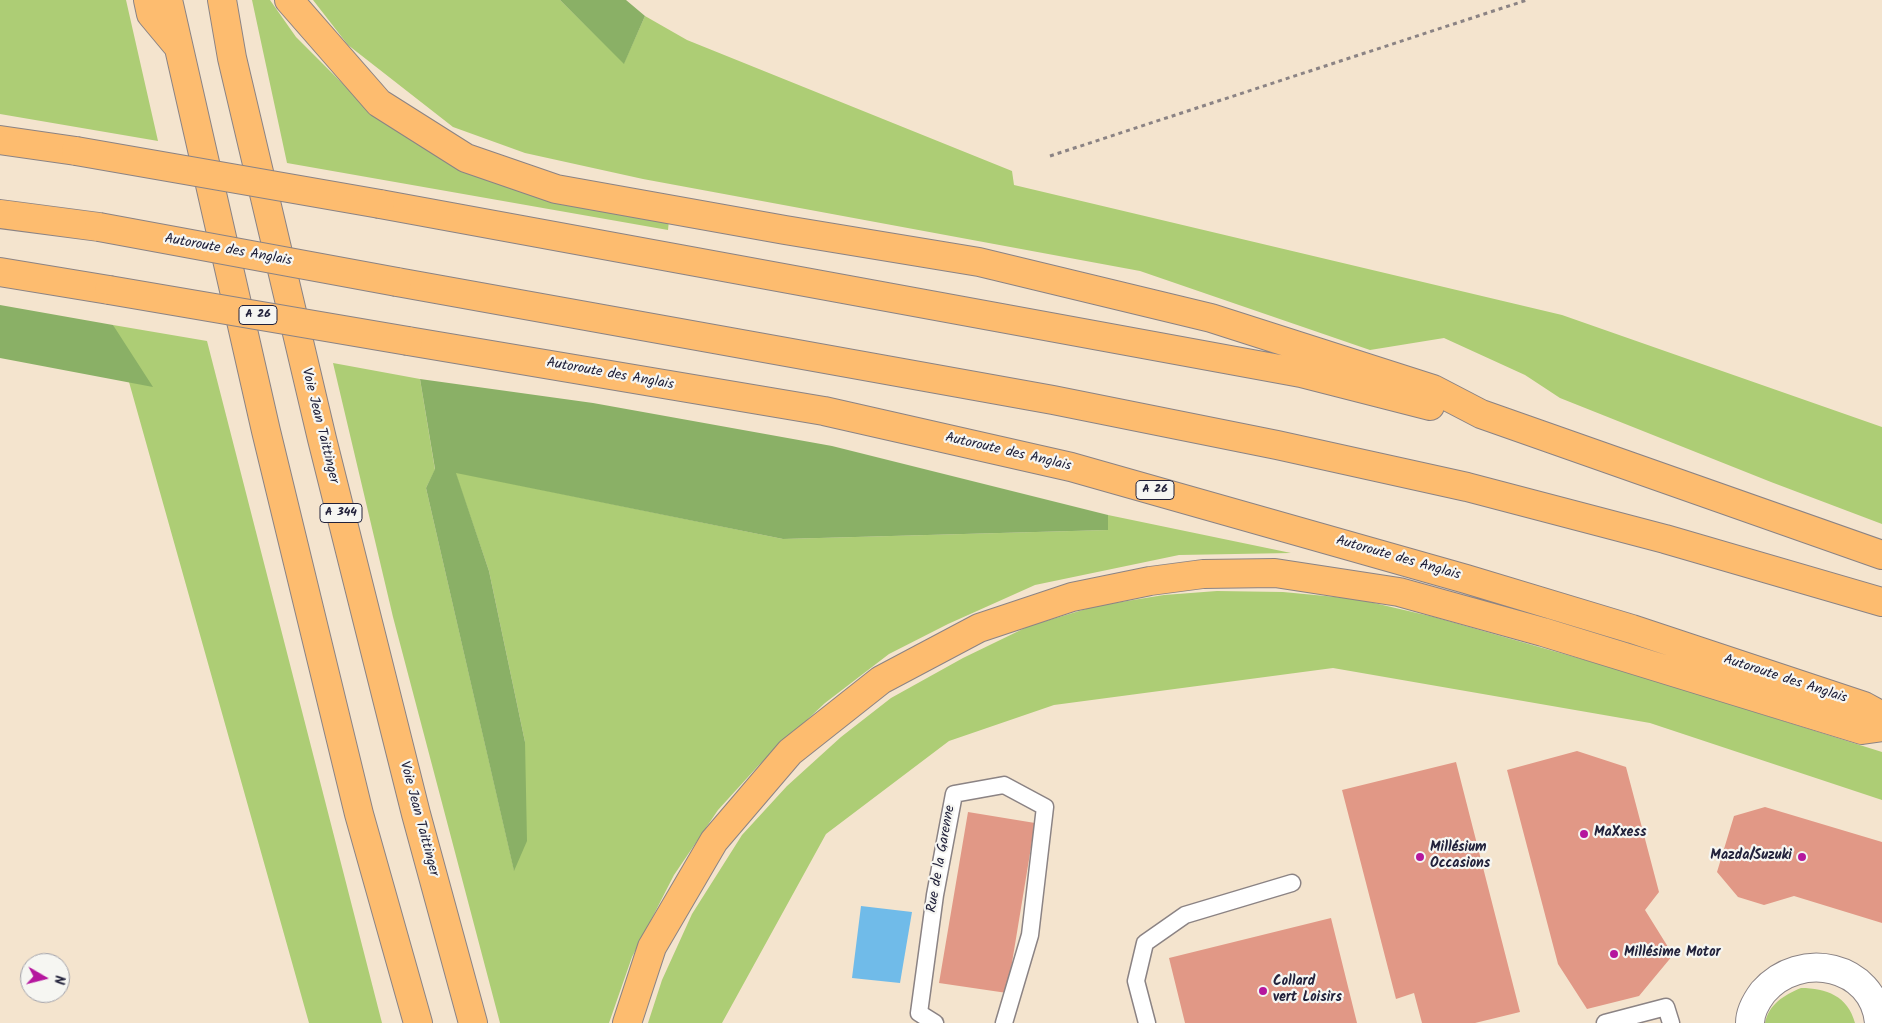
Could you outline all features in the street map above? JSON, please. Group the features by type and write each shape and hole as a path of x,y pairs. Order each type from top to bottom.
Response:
{"highway":[{"path":"148,0 151,14 178,47"},
{"path":"168,0 266,431 359,814 418,1023"},
{"name":"Voie Jean Taittinger","path":"222,0 232,58 322,439 413,805 473,1023"},
{"path":"289,0 379,103 466,158 556,189 980,262 1211,318 1433,389 1481,414 1882,555"},
{"path":"0,140 76,151 380,204 1301,373 1433,406 1481,414"},
{"name":"Autoroute des Anglais","path":"0,214 99,228 1053,400 1277,445 1467,487 1656,536 1882,602"},
{"name":"Autoroute des Anglais","path":"0,272 824,411 1071,467 1466,579 1632,629 1864,706 1882,716"},
{"path":"627,1023 652,948 714,841 790,752 881,680 979,628 1072,597 1203,574 1275,573 1399,592 1543,632 1862,730 1882,727"}],"street":[{"path":"1750,1023 1758,998 1772,982 1792,970 1814,966 1836,969 1876,995 1879,1023"}],"lane":[{"name":"Rue de la Garenne","path":"935,1023 919,1013 935,895 954,794 1004,785 1045,807 1030,935 1004,1023"},
{"path":"1146,1023 1136,981 1146,943 1185,915 1292,883"},
{"path":"1605,1023 1666,1007 1671,1023"}],"path":[{"path":"1050,156 1527,0"}],"green space":[{"path":"0,0 126,0 158,141 0,114"},
{"path":"252,0 270,0 296,37 364,105 669,220 668,230 287,163"},
{"path":"313,0 560,0 624,63 645,16 687,40 1012,171 1014,185 1562,315 1882,427 1882,524 1560,398 1525,375 1444,338 1370,350 1140,271 643,179 525,153 453,127 348,45"},
{"path":"560,0 626,0 645,16 624,64"},
{"path":"0,305 113,325 153,387 0,358"},
{"path":"113,325 207,341 382,1023 309,1023"},
{"path":"333,363 420,379 435,470 426,488 514,870 525,742 489,571 455,472 783,539 1108,530 1108,515 1291,553 1179,555 1035,585 948,624 889,654 825,703 758,766 718,810 674,875 632,957 609,1023 500,1023 393,617"},
{"path":"420,379 593,403 832,446 1108,515 1108,530 783,539 456,473 489,571 525,742 527,841 514,871 426,488 435,469"},
{"path":"1217,591 1283,592 1357,599 1434,617 1634,674 1882,752 1882,800 1650,723 1333,668 1054,705 949,741 826,834 722,1023 648,1023 662,980 692,914 742,835 787,786 841,737 891,698 963,658 1029,626 1096,606 1164,595"},
{"path":"1801,988 1810,988 1835,995 1847,1006 1855,1023 1765,1023 1770,1010 1778,1001"}],"water":[{"path":"861,906 912,912 900,983 852,978"}],"building":[{"name":"MaXxess","path":"1577,751 1626,767 1659,892 1645,910 1673,955 1639,996 1587,1009 1558,964 1507,770"},
{"name":"Millésium Occasions","path":"1456,762 1520,1012 1475,1023 1422,1023 1414,993 1396,999 1342,790"},
{"name":"Mazda/Suzuki","path":"1765,807 1882,842 1882,923 1794,896 1764,905 1738,897 1717,872 1734,816"},
{"path":"968,812 1035,823 1007,993 939,983"},
{"name":"Collard vert Loisirs","path":"1331,918 1357,1023 1185,1023 1169,958"}],"place":[{"name":"MaXxess","path":"1584,834"},
{"name":"Millésium Occasions","path":"1420,857"},
{"name":"Mazda/Suzuki","path":"1802,857"},
{"name":"Millésime Motor","path":"1614,954"},
{"name":"Collard vert Loisirs","path":"1263,991"}]}
